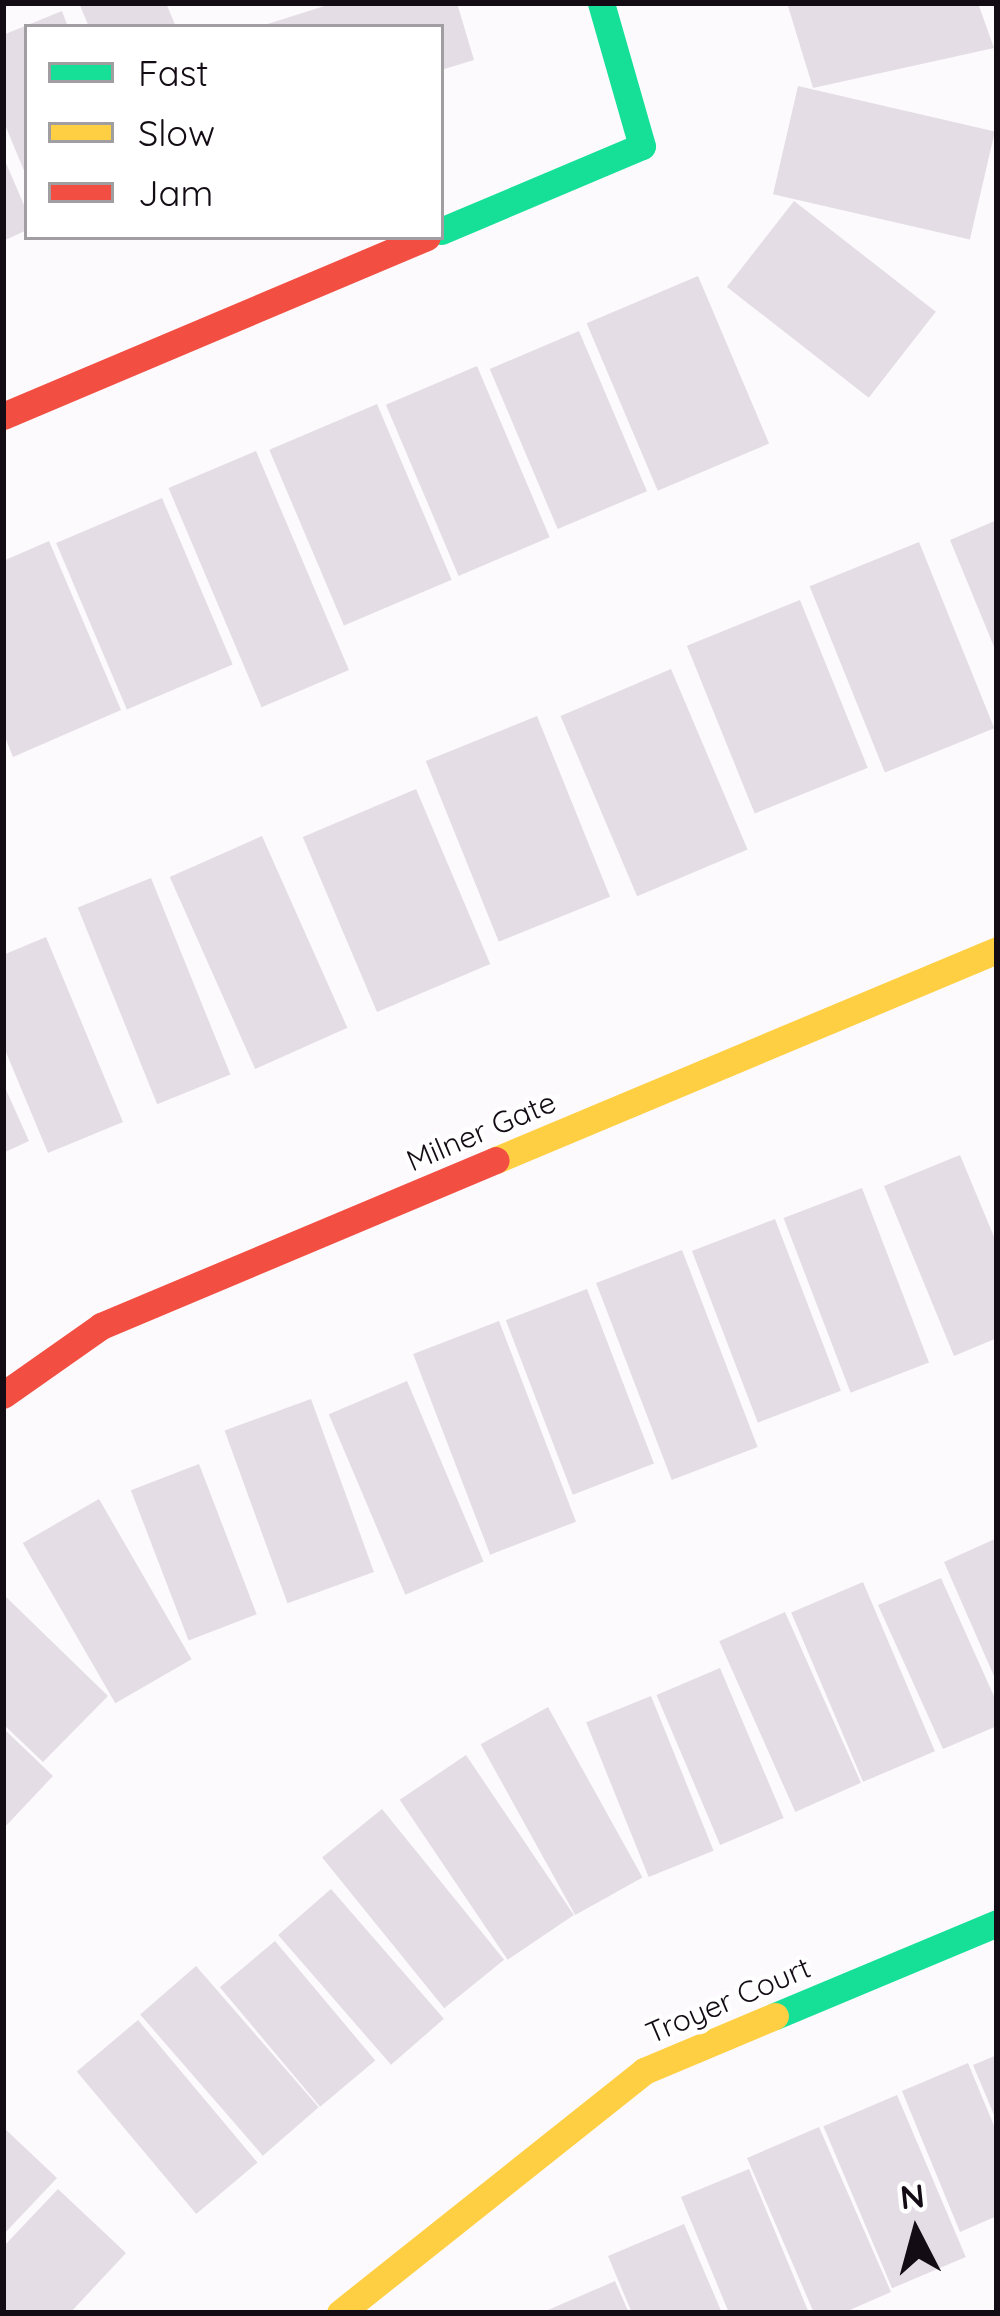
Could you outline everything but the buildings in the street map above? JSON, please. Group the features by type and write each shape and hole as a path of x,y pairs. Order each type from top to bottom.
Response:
{"street":[{"path":"444,230 642,146 601,3"},
{"path":"3,416 420,240"},
{"name":"Milner Gate","path":"3,1395 100,1326 997,950"},
{"name":"Troyer Court","path":"340,2313 644,2071 997,1922"}],"traffic: fast":[{"path":"444,230 642,146 601,3"},
{"path":"775,2016 997,1923"}],"traffic: slow":[{"path":"496,1160 997,950"},
{"path":"340,2313 644,2071 775,2016"}],"traffic: jam":[{"path":"3,416 420,240"},
{"path":"3,1395 101,1326 496,1160"}]}
